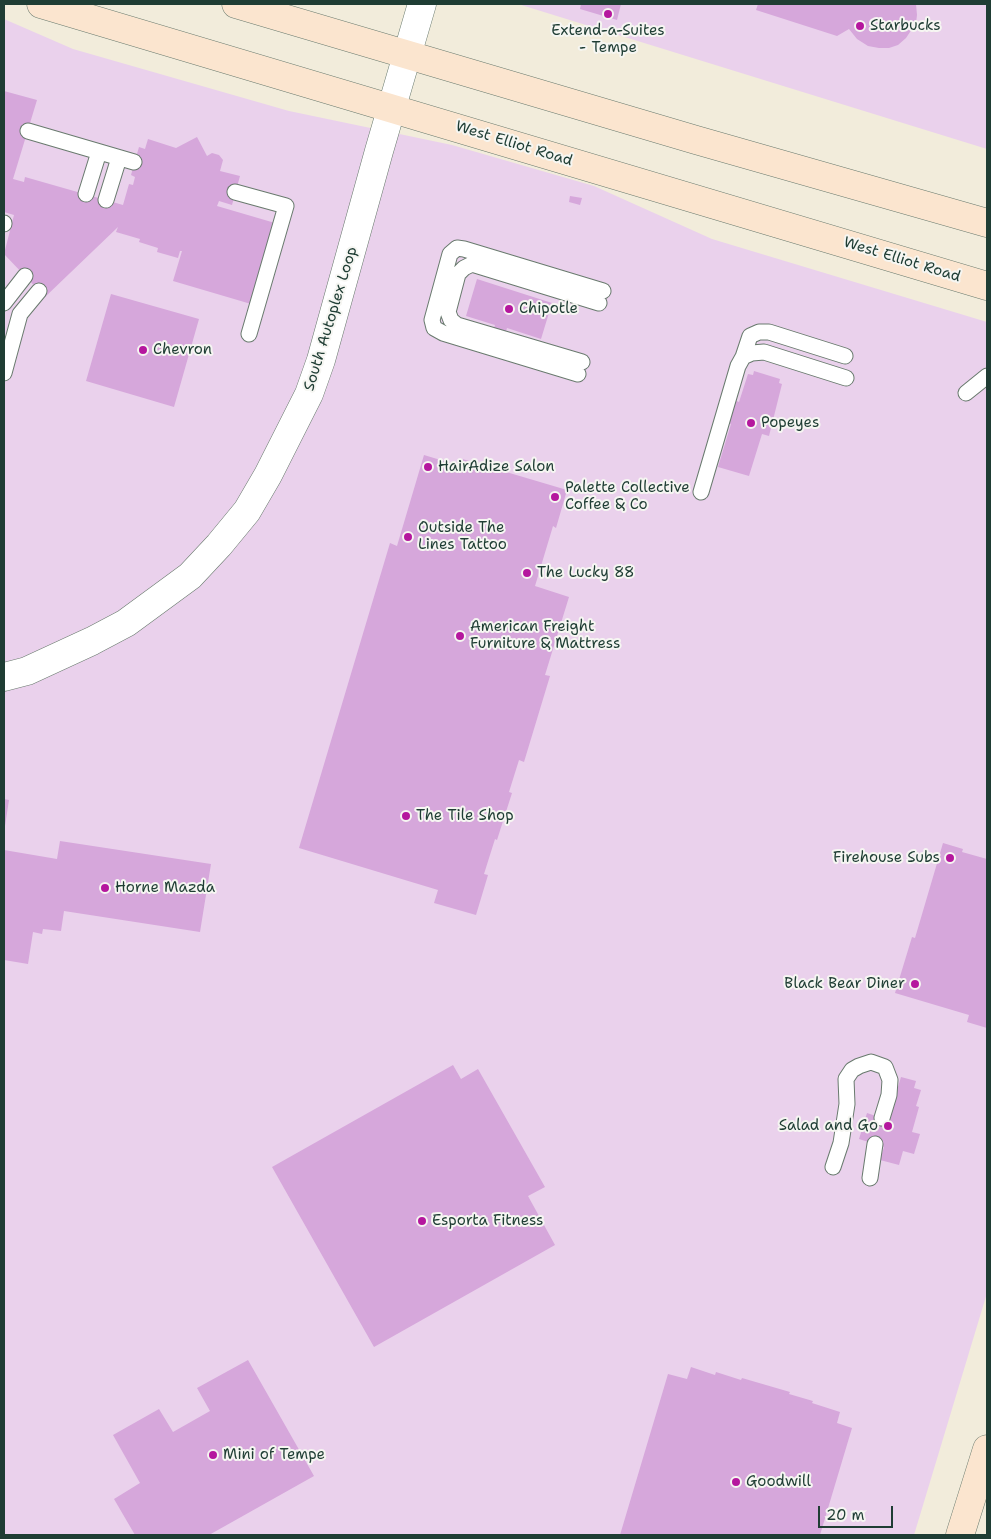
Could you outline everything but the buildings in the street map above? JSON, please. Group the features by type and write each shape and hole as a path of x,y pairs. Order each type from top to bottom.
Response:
{"main road":[{"name":"West Elliot Road","path":"41,4 394,98 987,286"},
{"path":"236,4 407,56 987,223"},
{"path":"960,1535 987,1449"}],"street":[{"name":"South Autoplex Loop","path":"4,677 27,671 92,641 140,614 190,576 247,511 268,475 309,394 321,360 422,4"}],"lane":[{"path":"28,132 134,162"},
{"path":"86,194 99,152"},
{"path":"106,200 119,158"},
{"path":"235,192 286,206 249,334"},
{"path":"456,248 464,249 601,297 472,264 458,274 448,312 451,320 457,325 580,368 443,333 434,328 432,320 450,254 456,248"},
{"path":"4,303 25,276"},
{"path":"4,372 20,314 39,291"},
{"path":"701,492 738,366 750,336 759,332 769,332 845,356"},
{"path":"743,357 752,353 764,352 846,378"},
{"path":"966,393 987,376"},
{"path":"832,1166 841,1143 847,1104 846,1079 852,1070 871,1062 885,1066 890,1080 889,1095 882,1118"},
{"path":"870,1178 875,1144"}],"shaded area":[{"path":"518,4 987,4 987,149"},
{"path":"4,19 73,49 289,111 452,145 594,186 712,239 987,322 987,1293 914,1535 4,1535"}],"place":[{"name":"Extend-a-Suites - Tempe","path":"608,14"},
{"name":"Starbucks","path":"860,26"},
{"name":"Chipotle","path":"509,309"},
{"name":"Chevron","path":"143,350"},
{"name":"Popeyes","path":"751,423"},
{"name":"HairAdize Salon","path":"428,467"},
{"name":"Palette Collective Coffee & Co","path":"555,497"},
{"name":"Outside The Lines Tattoo","path":"408,537"},
{"name":"The Lucky 88","path":"527,573"},
{"name":"American Freight Furniture & Mattress","path":"460,636"},
{"name":"The Tile Shop","path":"406,816"},
{"name":"Firehouse Subs","path":"950,858"},
{"name":"Horne Mazda","path":"105,888"},
{"name":"Black Bear Diner","path":"915,984"},
{"name":"Salad and Go","path":"888,1126"},
{"name":"Esporta Fitness","path":"422,1221"},
{"name":"Mini of Tempe","path":"213,1455"},
{"name":"Goodwill","path":"736,1482"}]}
